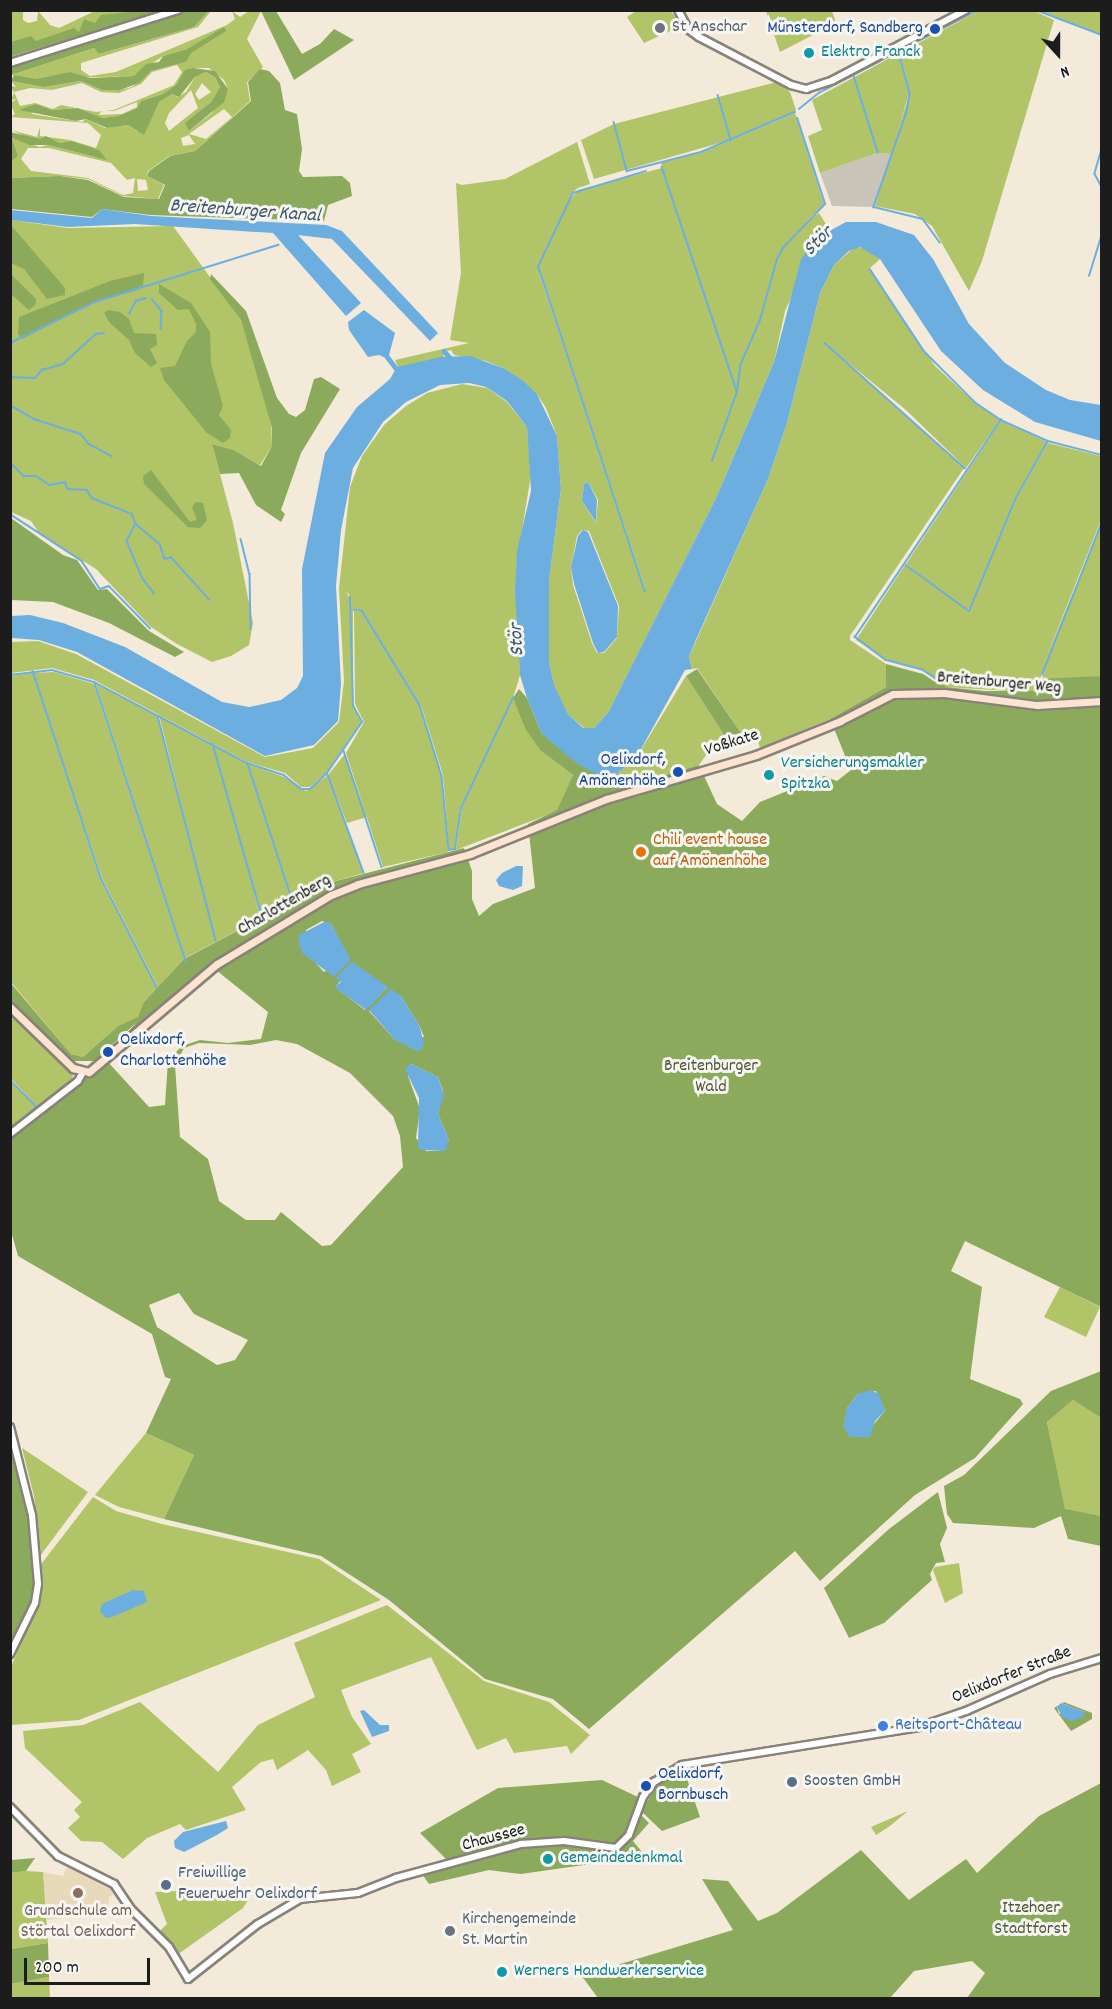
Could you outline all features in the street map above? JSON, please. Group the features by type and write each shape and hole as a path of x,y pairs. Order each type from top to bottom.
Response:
{"main road":[{"name":"Breitenburger Weg","path":"893,694 944,693 1037,705 1101,701"},
{"name":"Voßkate","path":"542,825 616,796 756,755 840,721 893,694"},
{"name":"Charlottenberg","path":"83,1072 99,1066 134,1033 217,964 331,895 480,851 542,825"},
{"path":"10,1007 73,1068 83,1072"}],"street":[{"path":"10,63 178,10"},
{"path":"678,10 688,29 791,85 806,89 823,85 966,10"},
{"path":"10,1134 78,1081 83,1072"},
{"path":"10,1427 32,1515 38,1584 32,1610 10,1654"},
{"name":"Oelixdorfer Straße","path":"899,1732 966,1711 1034,1680 1101,1658"},
{"name":"Chaussee","path":"10,1807 58,1856 114,1884 130,1908 169,1947 186,1979 266,1918 304,1898 358,1893 396,1878 520,1844 564,1841 619,1847 635,1822 643,1797 658,1777 692,1762 899,1732"}],"shaded area":[{"path":"877,153 892,154 873,207 832,206 820,173"},
{"name":"Grundschule am Störtal Oelixdorf","path":"68,1866 82,1869 81,1874 111,1890 113,1895 109,1897 108,1912 47,1920 43,1872 63,1876"}],"green space":[{"path":"980,10 1034,11 1054,20 982,261 969,291 932,226 915,214 875,206 910,92 900,53"},
{"path":"11,11 23,11 23,20 28,23 37,21 38,11 50,25 59,28 95,11 163,11 11,57"},
{"path":"161,11 11,56 11,42 31,36 36,41 74,28 79,32 84,19 95,23 101,15"},
{"path":"166,11 209,11 194,27 99,54 94,48 11,75 10,59"},
{"path":"211,11 198,27 81,63 81,70 90,76 116,72 227,25 235,19 232,11 240,17 249,11 261,11 247,39 263,67 247,82 250,101 195,151 169,156 148,171 147,176 164,185 158,199 123,196 88,179 60,176 10,178 11,162 18,156 12,138 40,147 48,145 95,157 99,150 77,145 71,141 59,143 29,138 11,130 37,137 40,127 40,136 70,140 96,148 101,135 88,123 11,117 15,114 10,103 17,99 11,100 14,93 11,86 16,87 11,81 44,87 81,81 102,90 120,90 132,87 151,71 186,62 190,53 226,28 187,49 163,56 134,76 36,79 11,75 94,48 99,54 194,27","holes":["177,65 182,72 174,85 114,110 105,111 114,111 137,102 137,107 122,114 99,115 101,111 80,109 101,118 118,116 137,108 141,101 163,94 176,85 185,71 193,68 209,68 224,80 228,89 212,113 189,131 189,121 211,102 220,87 215,77 206,72 195,77 186,92 178,97 172,94 159,102 137,131 128,125 105,128 86,119 82,122 32,114 36,104 52,110 77,108 61,105 53,109 35,103 20,106 14,92 30,88 52,90 82,83 101,92 119,93 141,84 152,72","202,83 211,92 199,100 195,94","191,90 198,108 169,131 165,123 169,113","224,109 232,117 206,139 189,134","189,135 195,144 183,146 181,138","28,148 49,148 111,163 127,180 135,178 133,193 123,195 88,178 31,171 21,159","137,179 146,180 148,190 138,191"]},
{"path":"261,11 276,11 302,54 320,44 334,29 354,40 294,80"},
{"path":"636,11 671,11 681,26 644,43 627,17"},
{"path":"766,11 832,11 836,23 780,52"},
{"path":"1039,11 1101,11 1101,34 1067,22"},
{"path":"224,27 226,31 191,53 186,62 151,71 139,83 120,90 102,90 81,81 44,87 11,81 14,75 37,79 70,72 90,78 134,76 146,64 159,62 163,56 187,49"},
{"path":"899,53 909,92 892,154 878,153 869,123 877,153 820,173 808,136 822,130 812,100"},
{"path":"193,68 215,71 228,89 224,102 189,131 185,123 211,102 220,87 215,77 206,72 195,77 179,97 172,94 159,102 144,135 128,125 107,128 86,119 76,121 19,110 36,104 52,110 78,108 102,118 118,116 137,108 141,101 163,94 176,85 185,70"},
{"path":"260,69 269,71 280,83 285,110 297,114 302,149 299,171 303,177 342,176 350,183 352,196 328,205 324,221 150,215 102,209 92,217 11,209 11,178 60,176 88,180 124,197 159,199 165,185 147,176 149,171 170,156 195,151 251,101 248,82"},
{"path":"777,82 790,92 796,110 793,112 731,140 719,103 730,140 594,179 581,140 614,124"},
{"path":"795,113 824,204 805,223 819,213 829,229 818,237 785,311 774,362 717,496 608,713 594,728 584,728 568,714 554,686 549,663 549,580 561,489 557,436 546,408 537,394 503,368 486,361 454,355 451,350 443,352 444,358 404,367 398,367 395,360 469,343 450,340 461,273 456,183 462,185 505,179 577,142 590,184 578,188 572,193 539,268 569,201 578,190 662,168 661,162 701,153","holes":["539,270 645,588 644,589 540,276","588,482 598,500 596,523 582,501 584,484","582,530 589,531 619,606 617,638 604,653 597,653 592,643 573,585 571,567 577,536"]},
{"path":"10,132 40,139 46,136 59,143 71,141 99,150 107,160 48,145 30,145 12,138 18,156 11,162"},
{"path":"11,220 68,228 173,226 241,320 271,417 272,446 260,465 234,450 212,444 233,523 253,623 249,645 231,656 212,662 177,644 151,627 96,569 39,533 31,521 11,512"},
{"path":"10,224 65,288 65,295 47,299 24,269 11,263"},
{"path":"855,247 865,248 880,259 869,269 935,366 976,404 1000,420 966,468 906,410 824,343 964,468 850,636 850,640 886,664 886,687 830,719 760,748 754,728 741,733 697,668 692,669 689,657 768,479 787,423 820,293 834,265"},
{"path":"144,273 143,286 138,290 98,300 22,339 18,334 19,317 110,281"},
{"path":"11,274 36,299 36,304 29,310 11,294"},
{"path":"211,274 246,311 277,398 289,414 296,417 305,410 314,379 321,377 340,389 301,453 281,510 285,514 281,522 256,505 239,473 220,474 212,444 234,450 261,466 272,446 272,428 241,320 210,279"},
{"path":"159,284 191,303 210,332 211,364 223,406 219,415 231,430 230,438 223,443 207,433 164,380 160,368 175,366 187,341 196,332 196,324 189,309 178,310 159,293"},
{"path":"108,310 120,312 129,319 134,333 156,334 157,345 150,349 157,363 151,367 135,353 129,340 110,323 104,313"},
{"path":"462,384 487,388 507,402 527,427 531,475 516,567 520,675 513,698 541,751 573,775 557,811 456,850 462,808 488,750 460,808 455,848 449,850 443,775 421,705 362,611 353,609 353,705 361,722 326,773 310,787 301,787 285,773 247,762 94,680 52,668 11,673 10,642 38,641 76,654 265,757 313,748 339,722 344,681 339,588 350,487 362,456 384,425 406,406 427,393"},
{"path":"1001,421 1047,442 1016,498 972,607 966,610 906,564"},
{"path":"1048,443 1101,456 1101,520 1042,668 1101,524 1101,676 1055,680 1039,679 1040,675 1035,691 1026,692 945,687 922,669 885,659 856,640 905,565 969,612 1017,498"},
{"path":"151,470 190,522 197,520 192,507 196,502 203,503 207,520 200,528 188,527 144,484 143,476"},
{"path":"11,518 63,555 77,560 98,590 107,589 149,631 184,652 175,657 109,623 53,602 11,600"},
{"path":"354,611 361,612 420,706 441,776 448,852 383,867 346,753 364,722 355,704"},
{"name":"Breitenburger Wald","path":"886,664 923,674 935,682 937,679 946,687 985,691 1035,691 1039,679 1101,676 1101,1307 965,1241 951,1271 982,1287 970,1379 1020,1399 1023,1404 975,1458 915,1495 820,1581 795,1551 589,1729 553,1699 485,1679 389,1600 321,1556 164,1519 194,1455 146,1433 171,1379 165,1377 152,1334 18,1256 11,1231 11,1139 91,1074 136,1023 94,1061 74,1061 11,1001 10,982 71,1054 83,1057 118,1026 138,1017 143,1003 184,959 328,883 464,848 472,871 472,899 479,916 493,904 535,888 528,824 557,810 573,775 541,751 526,730 513,698 519,689 527,698 542,734 606,776 618,773 620,788 699,765 717,804 742,821 760,802 824,776 837,781 851,770 830,719 886,687","holes":["322,921 331,924 347,955 324,972 311,958 306,930","354,966 387,988 365,1010 335,987","216,970 268,1012 261,1039 228,1043 200,1040 182,1046 168,1060 165,1105 149,1107 108,1062 146,1024","401,996 424,1037 395,1040 369,1011","276,1040 297,1044 350,1073 393,1116 400,1136 403,1167 331,1245 322,1246 281,1212 275,1220 246,1220 219,1201 208,1159 180,1137 175,1065 184,1048 199,1043 250,1045","411,1064 438,1077 443,1091 438,1114 449,1140 440,1151 426,1151 416,1138 420,1109 408,1076","179,1293 194,1314 248,1340 235,1360 217,1365 157,1327 149,1305","876,1391 885,1411 873,1425 847,1408 858,1394"]},
{"path":"697,669 741,733 726,738 686,676"},
{"path":"54,672 94,684 184,959 158,987 102,878 47,717 34,673"},
{"path":"33,673 100,879 157,988 143,1003 138,1018 118,1026 83,1057 71,1054 11,982 11,676"},
{"path":"686,676 726,738 716,741 699,765 619,788 618,773 636,758"},
{"path":"96,684 157,716 213,931 159,715 247,764 293,904 262,917 214,747 261,918 185,958"},
{"path":"345,754 367,817 347,823 328,775"},
{"path":"248,764 284,777 306,791 327,776 364,873 328,883 294,904"},
{"path":"10,1010 73,1074 72,1079 39,1108 11,1079"},
{"path":"10,1082 38,1109 11,1129 10,1129"},
{"path":"1060,1287 1100,1307 1086,1337 1044,1317"},
{"path":"1101,1371 1101,1418 1073,1400 1047,1422 1065,1509 1101,1516 1101,1546 1068,1539 1061,1516 1034,1528 953,1523 947,1514 944,1486 964,1475 1051,1391"},
{"path":"1073,1400 1101,1418 1101,1516 1065,1510 1047,1422"},
{"path":"146,1433 194,1455 164,1519 119,1507 95,1495"},
{"path":"10,1439 31,1519 34,1585 31,1602 11,1644"},
{"path":"22,1448 88,1492 40,1556 34,1496"},
{"path":"938,1492 947,1528 940,1544 945,1562 936,1563 930,1574 932,1580 884,1623 849,1638 824,1588 889,1529"},
{"path":"93,1497 116,1511 162,1524 319,1559 381,1600 79,1720 11,1725 11,1667 40,1598 42,1563"},
{"path":"959,1563 963,1593 945,1603 933,1570 935,1567"},
{"path":"387,1605 484,1681 549,1702 590,1735 571,1754 567,1746 514,1753 506,1738 477,1750 431,1657 341,1690 352,1717 371,1744 352,1754 361,1772 332,1786 326,1770 308,1750 277,1770 273,1759 261,1762 232,1787 246,1810 186,1830 180,1824 147,1838 123,1859 102,1842 81,1841 68,1828 80,1817 74,1810 82,1802 25,1748 23,1731 83,1725 140,1702 218,1772 258,1725 315,1697 294,1643"},
{"path":"1062,1703 1092,1713 1092,1719 1071,1731 1054,1708 1061,1704 1057,1707 1059,1714 1085,1712"},
{"path":"728,1758 685,1773 700,1817 662,1831 641,1811 660,1782 680,1768"},
{"path":"602,1780 640,1798 633,1822 619,1844 612,1846 520,1842 450,1863 420,1833 498,1788"},
{"name":"Itzehoer Stadtforst","path":"1101,1783 1101,1998 967,1998 985,1973 972,1961 914,1971 890,1998 598,1998 578,1971 607,1968 733,1930 702,1879 728,1881 758,1921 777,1913 861,1850 909,1900 966,1859 977,1873 1039,1816"},
{"path":"908,1811 876,1835 871,1827"},
{"path":"640,1814 649,1823 633,1841 642,1852 633,1858 521,1874 489,1870 429,1884 422,1874 521,1845 559,1842 618,1849"},
{"path":"35,1858 26,1871 11,1873 11,1860"},
{"path":"43,1872 48,1943 11,1949 11,1873"},
{"path":"244,1888 248,1900 243,1908 177,1955 159,1932 167,1924 155,1892"},
{"path":"48,1943 49,1977 11,1984 11,1949"},
{"path":"49,1977 50,1998 11,1998 11,1984"}],"water":[{"path":"102,209 151,216 326,225 342,231 438,333 430,341 332,239 298,235 361,303 346,316 273,233 135,224 68,227 11,220 11,210 92,218"},
{"name":"Stör","path":"846,222 876,222 914,235 933,259 969,324 1005,363 1046,390 1070,400 1101,405 1101,441 1035,422 983,390 941,351 880,259 860,247 849,251 834,265 820,293 787,423 768,479 689,657 692,669 685,670 636,758 618,773 596,774 576,763 542,734 527,698 520,675 515,591 517,551 531,491 527,427 507,401 486,387 469,383 440,385 406,402 383,422 353,468 341,530 336,586 341,684 338,721 314,745 265,756 77,652 39,640 11,638 11,616 30,615 63,623 125,647 222,702 249,707 281,700 297,688 303,676 302,569 325,453 357,407 390,379 397,367 441,357 470,356 503,368 522,380 537,394 557,436 561,489 549,580 549,663 554,685 568,714 583,728 594,728 608,713 717,496 774,362 801,259 818,237"},
{"path":"364,310 395,333 388,359 379,355 368,357 349,330 348,322"},
{"path":"588,482 597,500 596,522 582,501 584,484"},
{"path":"583,530 588,532 618,606 617,637 604,652 598,653 574,584 571,567 578,536"},
{"path":"516,866 523,866 522,886 513,890 499,886 496,880 502,873"},
{"path":"326,921 331,924 351,960 334,977 302,953 299,943 299,935"},
{"path":"352,962 388,987 366,1010 334,987 341,982 336,978"},
{"path":"391,989 401,996 420,1027 424,1044 419,1052 395,1040 369,1010"},
{"path":"411,1064 438,1077 444,1095 438,1114 449,1140 445,1151 422,1150 418,1147 419,1098 405,1069"},
{"path":"871,1390 879,1394 885,1411 875,1421 870,1437 850,1437 843,1426 847,1408 858,1394"},
{"path":"133,1590 144,1591 147,1602 112,1617 106,1618 100,1612 102,1604"},
{"path":"1061,1703 1085,1712 1083,1717 1072,1721 1062,1717 1057,1707"},
{"path":"364,1710 380,1725 389,1725 389,1731 372,1737 360,1711"},
{"path":"226,1821 228,1828 217,1835 184,1852 175,1848 174,1841 183,1832"}],"waterway":[{"path":"799,109 819,93 978,10"},
{"path":"1036,10 1102,35"},
{"path":"899,52 910,93 907,112 874,207 923,219 940,242"},
{"path":"854,76 878,152"},
{"path":"718,95 731,140"},
{"path":"614,122 627,171 701,152 795,112"},
{"name":"Stör","path":"712,461 737,392 740,366 760,320 777,259 783,248 825,204 797,118"},
{"path":"1102,149 1095,174 1102,187"},
{"path":"662,167 737,391"},
{"path":"645,592 538,267 573,193 646,171"},
{"path":"1089,276 1102,234"},
{"path":"10,343 95,302 278,245"},
{"path":"870,269 924,351 976,403 1001,420 1048,441 1102,455"},
{"path":"129,314 136,301 146,298"},
{"path":"152,299 162,311 161,329"},
{"path":"10,377 35,378 42,370 63,364 96,334 104,333"},
{"path":"825,343 965,468"},
{"path":"444,351 452,360"},
{"path":"386,355 399,372"},
{"path":"10,405 34,419 81,434 89,444 112,456"},
{"path":"936,679 922,670 885,660 855,637 1001,420"},
{"path":"906,565 969,611 1016,498 1048,441"},
{"path":"10,462 24,476 36,476 50,485 65,482 68,489 87,490 92,498 132,514 136,524 160,544 165,559 171,557 209,599"},
{"path":"10,514 82,561 100,589 109,586 150,628"},
{"path":"1036,690 1102,522"},
{"path":"136,524 127,541 143,579 154,593"},
{"path":"241,539 250,574 251,629"},
{"path":"10,675 52,670 94,682 247,763 284,775 301,789 310,789 327,773 362,722 353,706 350,597"},
{"path":"354,610 362,611 420,705 442,776 449,850 455,849 461,808 513,698"},
{"path":"33,671 101,878 157,987"},
{"path":"95,683 186,961"},
{"path":"158,716 216,941"},
{"path":"213,744 263,919"},
{"path":"344,751 382,867"},
{"path":"248,764 294,905"},
{"path":"328,775 364,873"},
{"path":"10,1080 38,1108"}],"place":[{"name":"St Anschar","path":"660,28"},
{"name":"Münsterdorf, Sandberg","path":"935,29"},
{"name":"Elektro Franck","path":"809,53"},
{"name":"Oelixdorf, Amönenhöhe","path":"678,772"},
{"name":"Versicherungsmakler Spitzka","path":"769,775"},
{"name":"Chili event house auf Amönenhöhe","path":"641,852"},
{"name":"Oelixdorf, Charlottenhöhe","path":"108,1052"},
{"name":"Reitsport-Château","path":"883,1726"},
{"name":"Soosten GmbH","path":"792,1782"},
{"name":"Oelixdorf, Bornbusch","path":"646,1786"},
{"name":"Gemeindedenkmal","path":"548,1859"},
{"name":"Freiwillige Feuerwehr Oelixdorf","path":"166,1885"},
{"name":"Grundschule am Störtal Oelixdorf","path":"78,1893"},
{"name":"Kirchengemeinde St. Martin","path":"450,1931"},
{"name":"Werners Handwerkerservice","path":"502,1972"}],"water label":[{"name":"Breitenburger Kanal","path":"245,212"}]}
